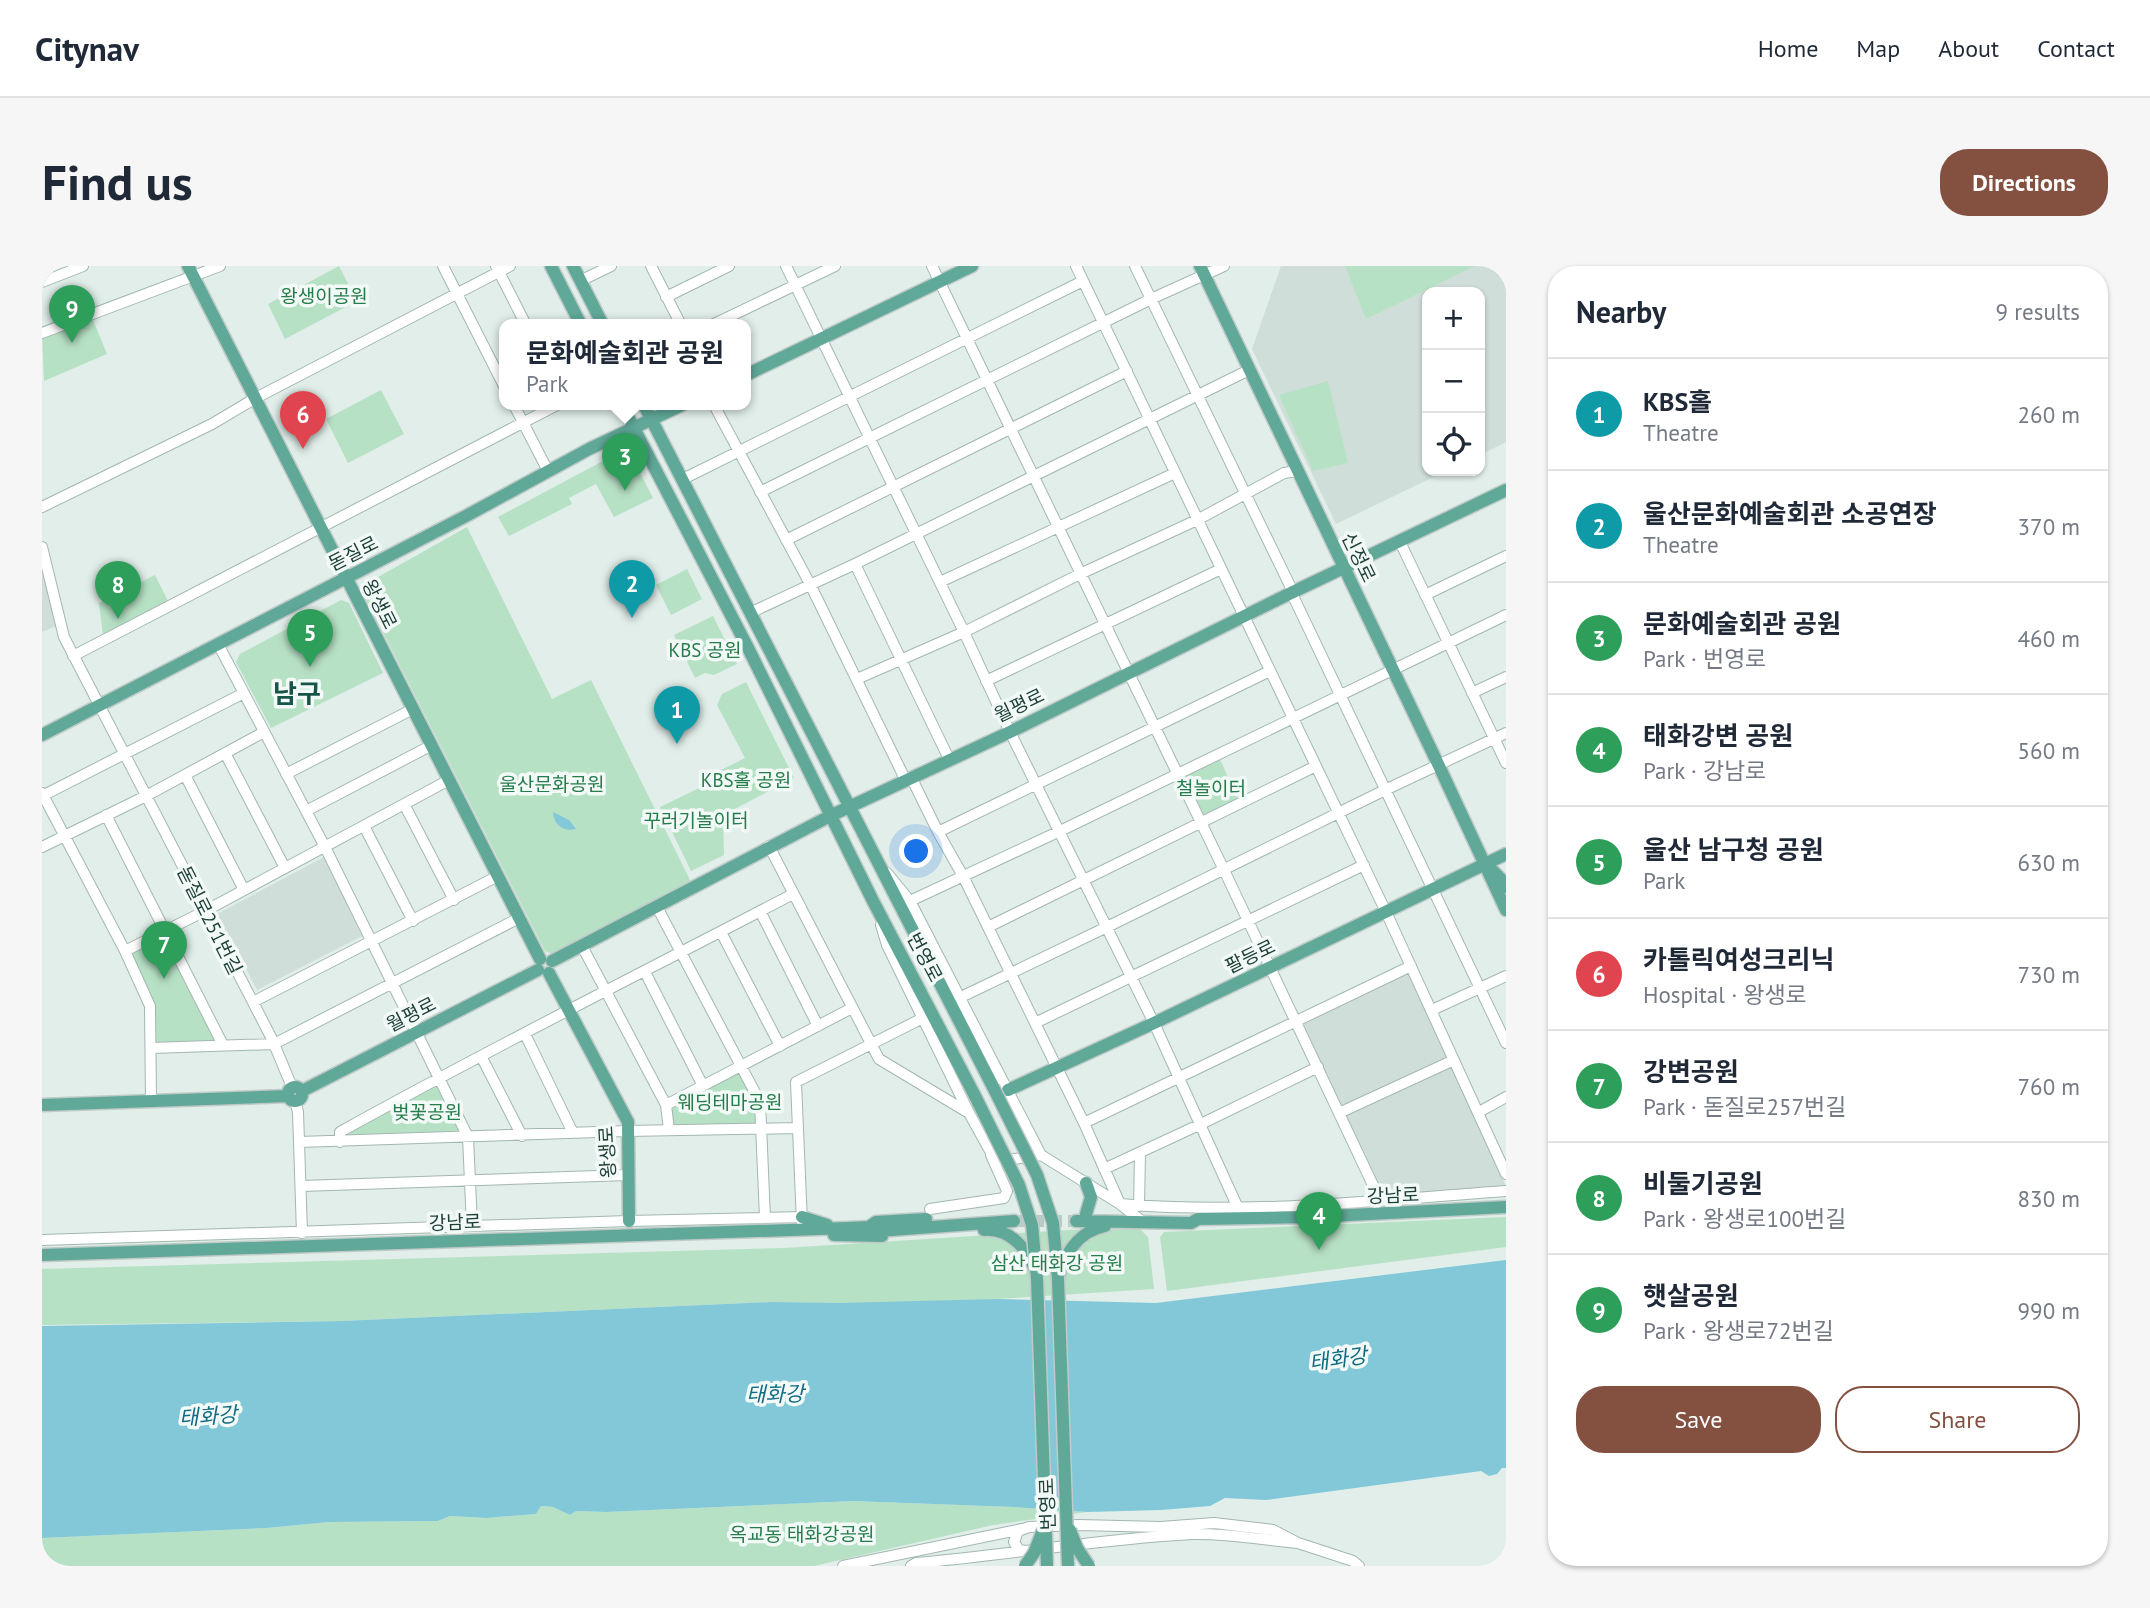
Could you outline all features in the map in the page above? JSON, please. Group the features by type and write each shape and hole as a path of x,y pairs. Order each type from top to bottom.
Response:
{"main road":[{"path":"551,266 578,319"},
{"path":"573,266 600,319"},
{"path":"751,373 972,266"},
{"name":"왕생로","path":"190,271 498,876 628,1122 629,1221"},
{"name":"신정로","path":"1202,271 1486,863 1505,909"},
{"name":"번영로","path":"625,410 832,815 873,901 975,1096 1030,1212 1037,1279 1047,1566"},
{"name":"번영로","path":"647,410 832,768 1045,1196 1053,1223 1058,1279 1068,1566"},
{"name":"돋질로","path":"42,735 548,471 672,410"},
{"path":"657,471 662,460 675,463"},
{"name":"월평로","path":"42,1105 294,1094 418,1033 769,846 1506,491"},
{"path":"813,778 826,780 832,768"},
{"name":"팔등로","path":"1008,1090 1506,854"},
{"name":"신정로","path":"1486,863 1502,880 1506,889"},
{"path":"1505,909 1500,891 1502,888 1506,889"},
{"name":"강남로","path":"1086,1183 1091,1197 1079,1216 1191,1223 1198,1219 1338,1216 1506,1207"},
{"name":"강남로","path":"42,1255 802,1224 848,1228 869,1227 876,1222 1014,1218"},
{"path":"1058,1279 1073,1246 1084,1233 1105,1226 1135,1226 1143,1218"},
{"path":"802,1224 836,1235 875,1236 992,1229 1003,1232 1019,1244 1032,1262 1037,1279"},
{"path":"1067,1518 1077,1548 1089,1566"},
{"path":"1025,1566 1038,1545 1046,1519"}],"street":[{"path":"42,282 83,266"},
{"path":"42,333 190,271 220,266"},
{"path":"443,266 499,376"},
{"path":"42,507 212,424 254,399 457,294 498,269 510,266"},
{"path":"580,281 611,266"},
{"path":"651,266 678,319"},
{"path":"666,297 729,266"},
{"path":"786,266 1010,732 1180,1077 1238,1208"},
{"path":"725,319 835,266"},
{"path":"932,266 1380,1200"},
{"path":"1076,266 1364,865 1506,1174"},
{"path":"1135,266 1293,592 1506,1043"},
{"path":"760,492 988,381 1202,271 1224,266"},
{"path":"498,269 523,319"},
{"path":"683,479 1083,281"},
{"path":"752,611 917,534 1250,370"},
{"path":"786,540 1127,371"},
{"path":"516,410 548,471"},
{"path":"73,656 548,410"},
{"path":"717,410 810,584 908,778 963,876 1120,1204"},
{"path":"857,679 964,632 1080,574 1198,520 1284,473 1297,471"},
{"path":"940,582 1175,473"},
{"path":"1400,542 1506,763"},
{"name":"돋질로251번길","path":"42,547 64,637 253,1002 294,1094 298,1112 302,1233"},
{"path":"1425,595 1506,556"},
{"path":"855,564 949,759"},
{"path":"986,681 1221,569"},
{"path":"910,901 1506,615"},
{"path":"218,644 325,847 468,1137 472,1226"},
{"path":"938,832 1270,671"},
{"path":"1472,693 1506,677"},
{"path":"151,1101 150,1006 125,951 43,795 244,693"},
{"path":"286,774 413,709"},
{"path":"42,846 146,796 264,732"},
{"path":"961,997 1339,814 1385,789 1506,733"},
{"path":"306,811 432,745"},
{"path":"225,753 285,868"},
{"path":"988,928 1316,766"},
{"path":"185,775 244,890"},
{"path":"125,951 449,780"},
{"path":"404,804 454,900"},
{"path":"106,815 223,1045"},
{"path":"364,826 413,921"},
{"path":"769,846 879,1059 969,1113"},
{"path":"881,865 910,901 1041,1155 1143,1218 1238,1208 1310,1206 1506,1191"},
{"path":"1035,1023 1364,865"},
{"path":"253,1002 498,876"},
{"path":"340,1142 340,1132 438,1077 569,1012 793,894"},
{"path":"873,901 887,945 1007,1191 1004,1198 930,1209"},
{"path":"657,907 743,1065 760,1102 765,1218"},
{"path":"760,911 818,1026"},
{"path":"151,1048 274,1044 520,918"},
{"path":"721,932 780,1045"},
{"path":"582,946 666,1105 669,1130"},
{"path":"1084,1124 1411,966"},
{"path":"645,972 703,1086"},
{"path":"1432,1010 1506,976"},
{"path":"666,1105 852,1008"},
{"path":"42,1240 765,1218 802,1224 796,1082 923,1018"},
{"path":"526,1034 573,1133"},
{"path":"481,1056 522,1136"},
{"path":"1339,1113 1454,1060"},
{"path":"1104,1168 1318,1068"},
{"path":"1479,1112 1506,1097"},
{"path":"299,1142 798,1128"},
{"path":"989,1152 1001,1161 1041,1155"},
{"path":"1140,1153 1143,1218"},
{"path":"301,1186 628,1175"},
{"path":"844,1566 1029,1527 1161,1527 1214,1523 1273,1530 1298,1543 1346,1558 1359,1566"},
{"path":"1029,1527 1018,1531 1014,1542 1019,1550 1029,1552"},
{"path":"911,1566 916,1563 1029,1552 1104,1540 1195,1534 1298,1543"},
{"path":"869,1566 915,1558 1029,1552"}],"shaded area":[{"path":"1281,266 1506,266 1506,442 1485,452 1485,287 1422,287 1422,476 1436,476 1336,524 1252,349"},
{"path":"42,568 56,626 42,632"},
{"path":"324,857 362,936 257,990 217,914"},
{"path":"1408,969 1448,1058 1342,1107 1301,1022"},
{"path":"1451,1066 1506,1186 1383,1197 1345,1115"}],"green space":[{"name":"왕생이공원","path":"339,266 357,301 285,339 268,304"},
{"path":"1345,266 1475,266 1432,287 1422,287 1422,292 1366,319"},
{"path":"91,315 107,354 44,381 42,333"},
{"path":"1328,381 1348,463 1313,471 1279,395"},
{"path":"381,390 404,434 348,463 326,419"},
{"path":"616,454 632,457 653,498 614,517 596,484 569,498 572,504 509,536 498,517"},
{"name":"울산문화공원","path":"467,527 552,699 591,680 692,884 555,955 545,951 365,597 371,581"},
{"path":"687,569 702,599 671,615 656,585"},
{"path":"155,575 169,603 103,636 99,603"},
{"path":"341,600 349,603 383,673 271,728 236,662 240,654"},
{"name":"KBS 공원","path":"713,616 737,664 714,675 705,673 695,678 674,635"},
{"path":"746,682 794,778 776,782 771,790 723,815 724,855 691,871 660,807 722,777 721,770 745,758 717,705 722,694"},
{"name":"철놀이터","path":"1219,757 1239,802 1202,819 1182,775"},
{"path":"164,935 218,1043 156,1044 155,1005 130,952"},
{"name":"웨딩테마공원","path":"743,1065 760,1102 761,1129 669,1130 666,1105"},
{"name":"벚꽃공원","path":"433,1085 438,1086 461,1132 351,1137 350,1132"},
{"path":"1506,1217 1506,1247 1167,1291 1160,1237 1164,1232"},
{"name":"삼산 태화강 공원","path":"1140,1229 1148,1237 1154,1289 902,1305 771,1302 342,1321 42,1325 42,1269 784,1248 1069,1230"},
{"name":"옥교동 태화강공원","path":"853,1501 1087,1512 993,1525 814,1566 42,1566 42,1538 267,1528 329,1522 438,1521 450,1516 486,1518 536,1514 541,1506 553,1507 570,1515 576,1511"}],"water":[{"path":"553,812 569,820 576,829 560,826 555,821"},
{"name":"태화강","path":"1506,1260 1506,1468 1489,1476 1481,1471 1266,1500 1225,1498 1210,1506 1161,1510 1087,1512 853,1501 576,1511 570,1515 553,1507 541,1506 536,1514 486,1518 450,1516 438,1521 329,1522 267,1528 42,1538 42,1326 342,1321 771,1302 997,1299 1156,1303"}],"tunnel":[{"path":"1014,1221 1076,1221"}],"place":[{"name":"햇살공원","path":"72,343"},
{"name":"카톨릭여성크리닉","path":"303,449"},
{"name":"문화예술회관 공원","path":"625,491"},
{"name":"울산문화예술회관 소공연장","path":"632,618"},
{"name":"비둘기공원","path":"118,619"},
{"name":"울산 남구청 공원","path":"310,667"},
{"name":"KBS홀","path":"677,744"},
{"name":"강변공원","path":"164,979"},
{"name":"태화강변 공원","path":"1319,1250"}],"district":[{"name":"남구","path":"297,693"}],"park label":[{"name":"KBS홀 공원","path":"746,780"},
{"name":"꾸러기놀이터","path":"696,820"}]}
